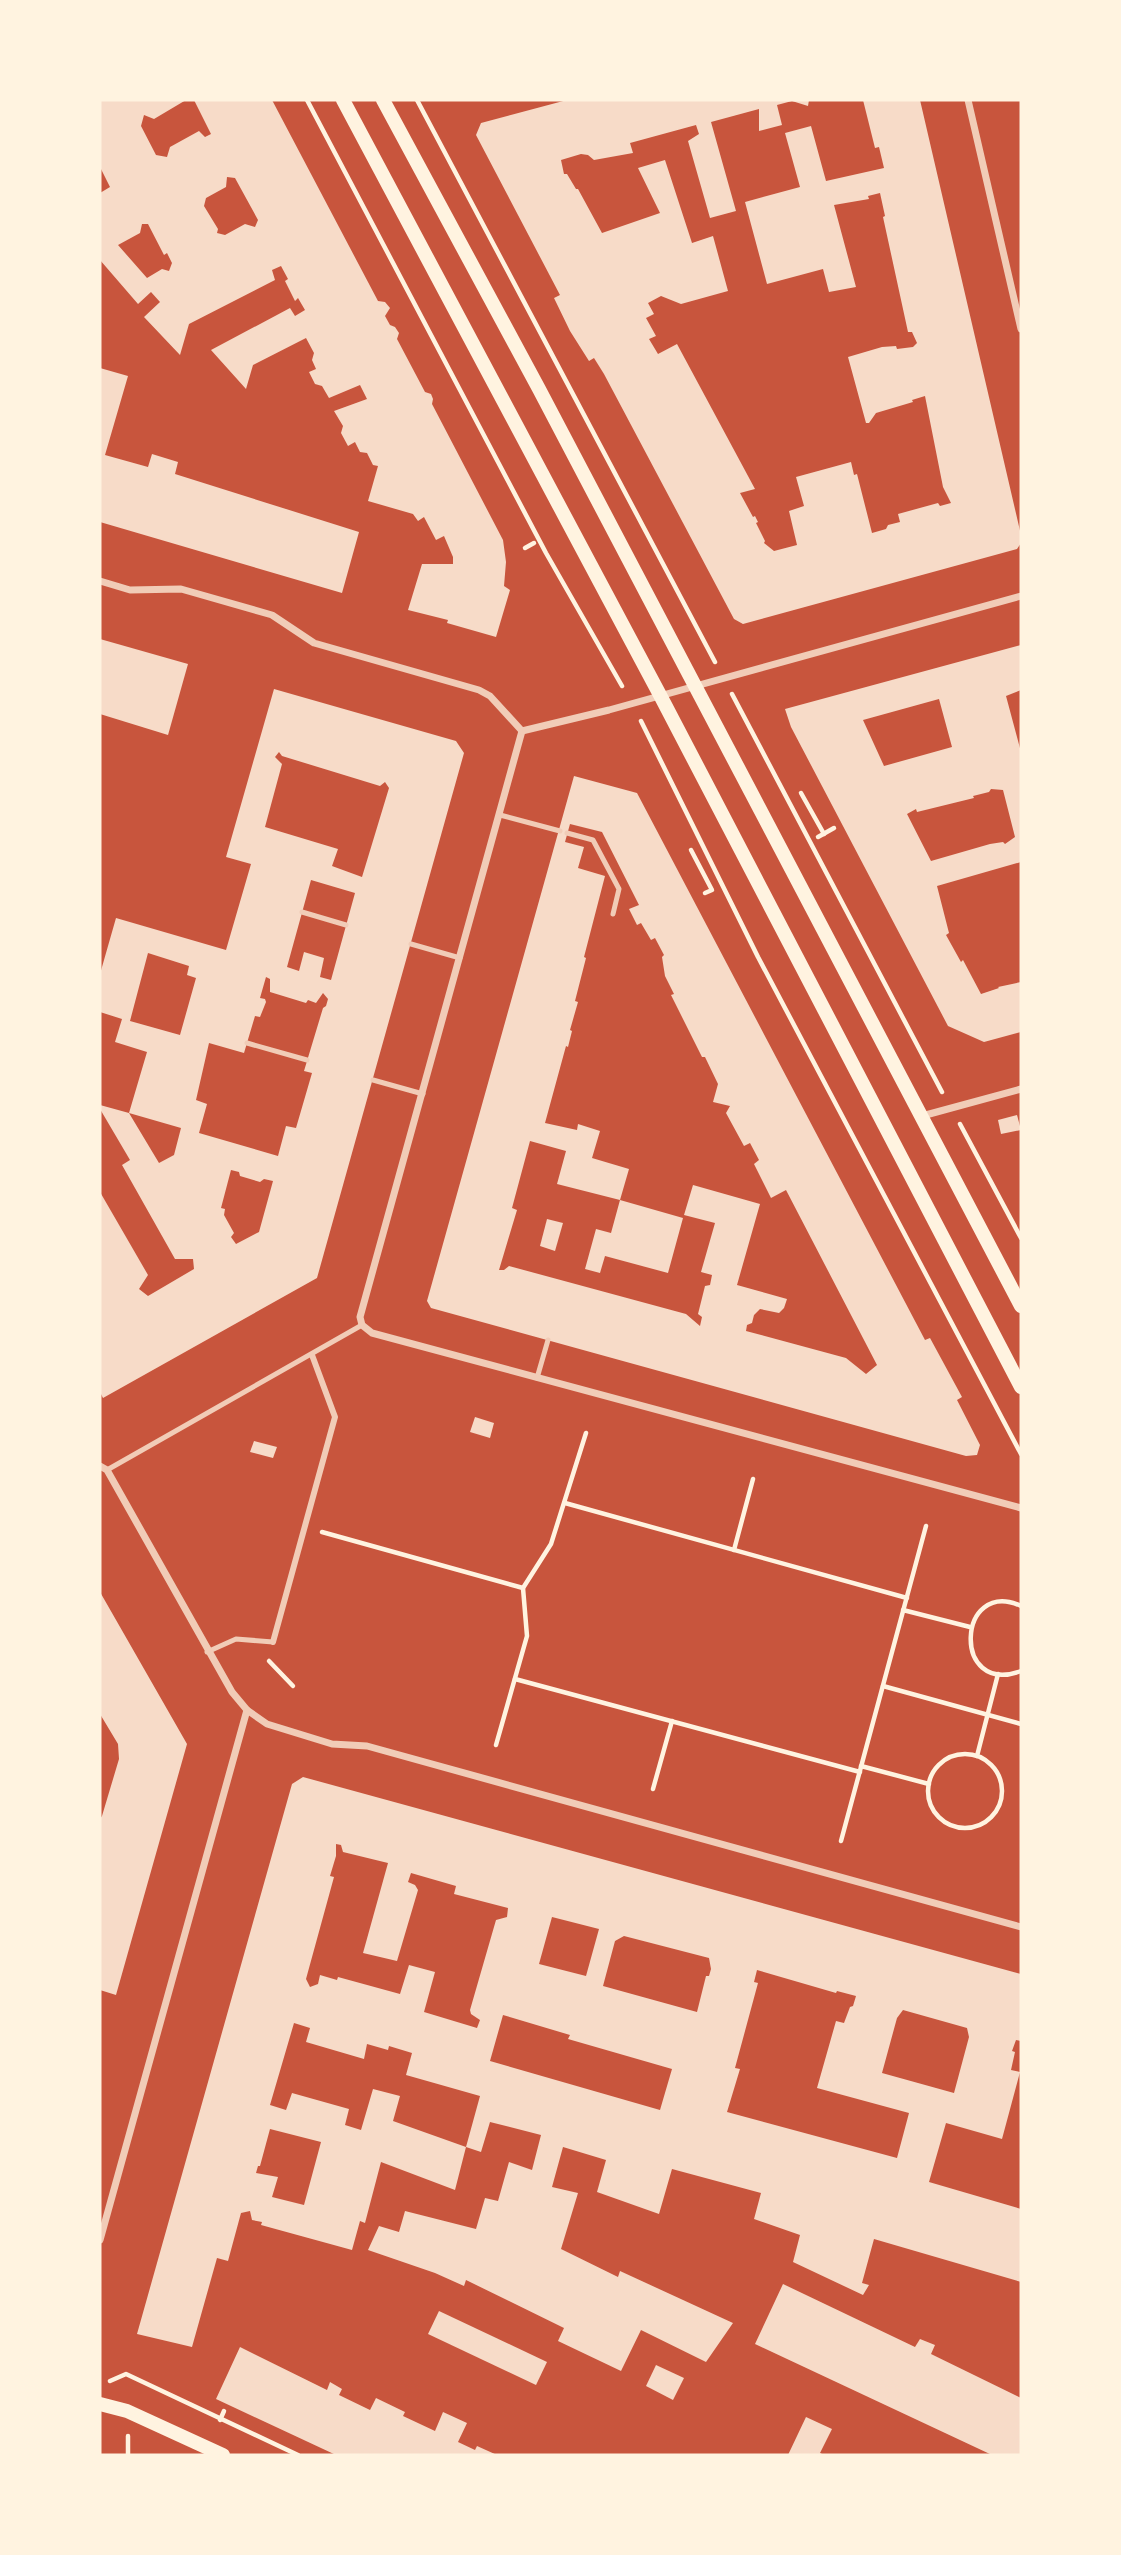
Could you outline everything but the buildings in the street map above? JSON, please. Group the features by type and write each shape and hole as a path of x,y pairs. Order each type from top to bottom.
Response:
{"main road":[{"path":"343,100 660,695 1021,1387"},
{"path":"383,100 539,389 1021,1306"},
{"path":"100,2404 127,2411 220,2455"}],"street":[{"path":"968,100 1021,329"},
{"path":"100,581 130,590 181,589 272,615 314,643 479,690 490,696 523,731"},
{"path":"523,731 1021,596"},
{"path":"523,731 360,1317 362,1325 372,1333 1021,1508"},
{"path":"921,1116 1021,1089"},
{"path":"273,1642 335,1417 312,1355"},
{"path":"103,1468 232,1692 247,1710 267,1724 332,1744 366,1745 1021,1927"},
{"path":"100,2240 247,1710"}],"lane":[{"path":"500,816 559,831"},
{"path":"567,833 593,840 619,889 613,915"},
{"path":"302,912 346,925"},
{"path":"411,944 460,958"},
{"path":"247,1043 307,1060"},
{"path":"373,1080 423,1094"},
{"path":"103,1468 362,1325"},
{"path":"537,1378 548,1340"},
{"path":"207,1652 236,1639 273,1642"}],"path":[{"path":"307,100 546,553 608,660"},
{"path":"417,100 691,615"},
{"path":"525,548 534,543"},
{"path":"645,728 764,966 1021,1454"},
{"path":"759,747 931,1071"},
{"path":"802,793 824,834"},
{"path":"818,836 834,828"},
{"path":"691,850 712,890 705,893"},
{"path":"967,1136 1021,1238"},
{"path":"496,1745 527,1636 523,1588 551,1544 586,1433"},
{"path":"734,1550 753,1479"},
{"path":"565,1503 907,1598"},
{"path":"305,1526 523,1588"},
{"path":"841,1841 926,1526"},
{"path":"1021,1606 1006,1601 993,1604 976,1617 970,1628 969,1638 975,1659 983,1668 1007,1675 1021,1671"},
{"path":"903,1610 970,1628"},
{"path":"977,1756 998,1674"},
{"path":"515,1679 860,1769 929,1784"},
{"path":"883,1686 1021,1724"},
{"path":"653,1789 671,1721"},
{"path":"953,1756 977,1756 989,1762 997,1772 1001,1784 997,1809 989,1819 978,1825 966,1828 953,1826 942,1820 930,1802 929,1784 942,1762 953,1756"},
{"path":"100,2386 126,2374 219,2421 298,2455"},
{"path":"219,2421 224,2411"},
{"path":"128,2436 128,2455"}]}
